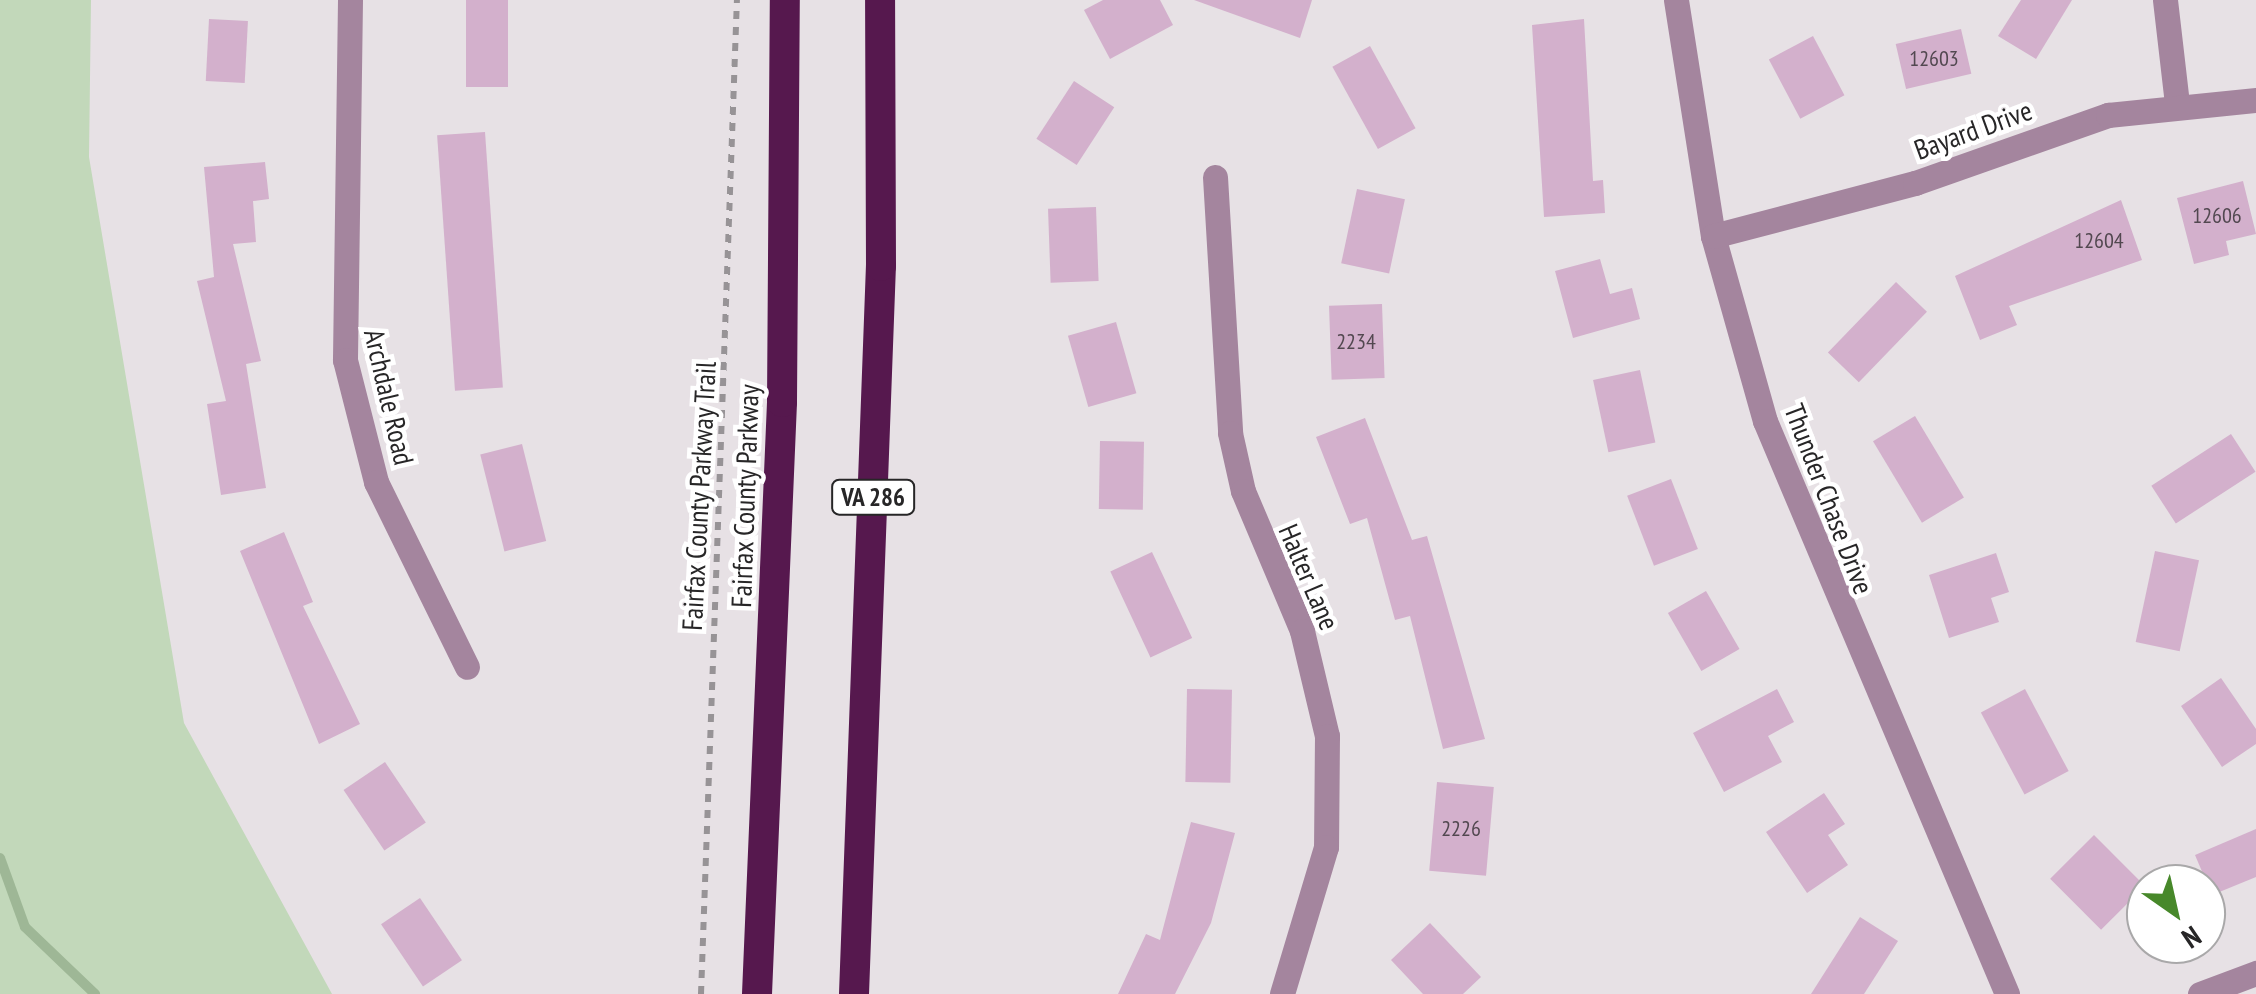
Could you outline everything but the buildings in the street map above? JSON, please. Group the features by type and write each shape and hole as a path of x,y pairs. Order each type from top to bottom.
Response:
{"highway":[{"name":"Fairfax County Parkway","path":"757,994 782,402 784,0"},
{"name":"VA 286","path":"854,994 880,285 880,0"}],"street":[{"name":"Archdale Road","path":"350,0 345,360 382,496 467,667"},
{"name":"Thunder Chase Drive","path":"1676,0 1713,236 1805,530 2007,994"},
{"path":"2164,0 2177,104"},
{"name":"Bayard Drive","path":"1713,236 1915,184 2108,116 2177,104 2256,100"},
{"name":"Halter Lane","path":"1215,177 1230,434 1243,491 1302,631 1326,736 1326,847 1282,994"},
{"path":"2200,994 2256,974"}],"path":[{"name":"Fairfax County Parkway Trail","path":"701,994 737,0"}],"green space":[{"path":"0,0 91,0 89,157 184,723 332,994 0,994"}],"waterway":[{"path":"0,858 25,927 95,994"}]}
